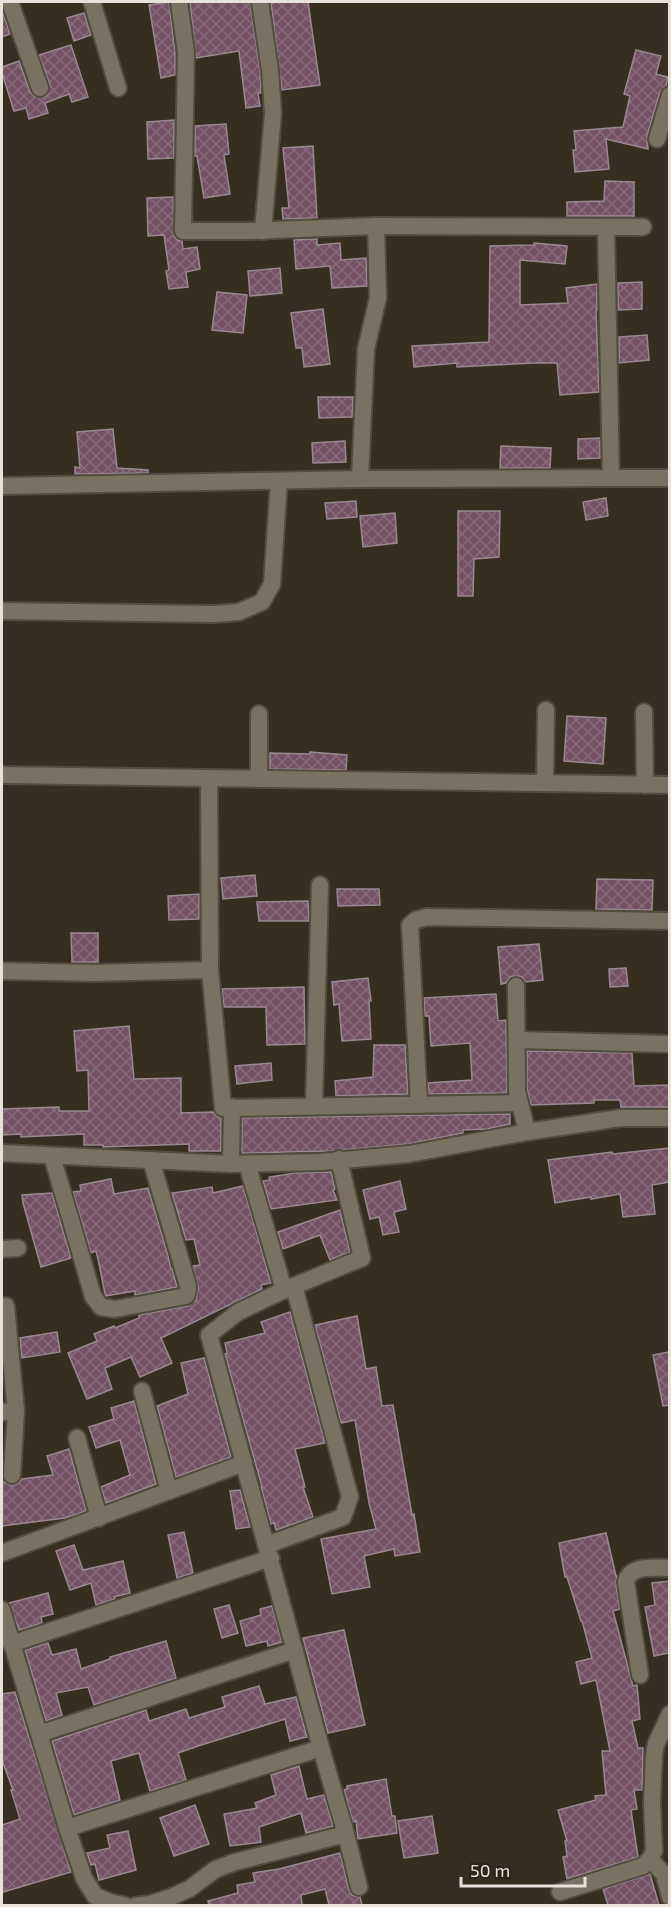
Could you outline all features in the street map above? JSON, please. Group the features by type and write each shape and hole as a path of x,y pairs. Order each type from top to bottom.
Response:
{"street":[{"path":"10,2 40,88"},
{"path":"92,2 118,88"},
{"path":"178,2 186,52 183,231 263,231 376,226 643,227"},
{"path":"260,2 270,70 273,113 263,231"},
{"path":"657,139 669,95"},
{"path":"360,479 366,349 378,298 376,226"},
{"path":"606,227 611,478"},
{"path":"2,486 360,479 669,478"},
{"path":"2,611 214,614 239,612 262,603 272,584 279,481"},
{"path":"544,783 546,710"},
{"path":"644,712 645,784"},
{"path":"259,714 259,779"},
{"path":"2,775 669,785"},
{"path":"209,778 210,970 223,1108 520,1103"},
{"path":"314,1106 320,885"},
{"path":"419,1105 410,925 427,917 669,921"},
{"path":"2,971 93,973 210,970"},
{"path":"516,986 518,1091 527,1132"},
{"path":"517,1040 669,1044"},
{"path":"11,1644 269,1552 342,1517 348,1505 350,1497 289,1288 239,1164 232,1107"},
{"path":"2,1153 239,1164 321,1162 409,1154 527,1132 620,1118 669,1118"},
{"path":"52,1155 93,1296 101,1307 116,1309 186,1296 188,1292 151,1160"},
{"path":"339,1159 362,1258 238,1312 209,1335 359,1887"},
{"path":"6,1306 12,1474"},
{"path":"142,1391 169,1491"},
{"path":"77,1438 99,1518"},
{"path":"2,1553 244,1463"},
{"path":"640,1675 626,1582 632,1571 669,1568"},
{"path":"2,1610 84,1878 95,1896 126,1905"},
{"path":"39,1734 295,1650"},
{"path":"560,1892 643,1866 651,1859 654,1851 652,1802 654,1755 656,1744 669,1714"},
{"path":"67,1828 321,1748"},
{"path":"135,1905 150,1904 169,1898 189,1888 216,1869 235,1862 346,1834"},
{"path":"651,1859 664,1874 669,1897"}],"building":[{"path":"169,2 175,53 175,75 161,78 149,5"},
{"path":"190,2 250,2 260,71 261,93 258,93 260,106 246,108 239,51 196,58"},
{"path":"308,2 320,85 282,90 271,3"},
{"path":"2,10 10,34 2,37"},
{"path":"84,13 91,35 74,41 67,18"},
{"path":"71,45 88,97 72,102 69,94 45,103 48,113 29,119 26,108 14,111 2,67 19,61 30,92 34,96 43,98 48,94 50,85 39,55"},
{"path":"636,50 661,56 656,74 668,77 666,86 660,92 647,136 648,149 606,139 609,169 575,172 574,131 623,127 630,96 624,94"},
{"path":"174,120 174,158 148,159 147,122"},
{"path":"226,124 229,154 224,155 230,194 204,198 197,156 195,156 195,126"},
{"path":"313,146 317,218 283,219 282,208 289,208 283,148"},
{"path":"605,181 634,182 634,216 567,216 567,202 604,201"},
{"path":"173,197 174,236 177,240 182,241 183,249 197,247 200,269 186,272 188,287 169,289 164,235 148,236 147,198"},
{"path":"317,239 317,245 340,243 341,260 366,258 367,286 332,288 330,266 296,269 294,240"},
{"path":"534,243 567,246 565,264 520,260 520,305 568,303 566,288 597,284 599,392 560,395 557,363 457,367 457,363 414,367 412,346 489,342 490,246 534,245"},
{"path":"280,268 282,293 250,296 248,271"},
{"path":"642,282 642,309 618,310 618,283"},
{"path":"217,292 247,295 243,333 212,330"},
{"path":"323,309 330,364 304,367 302,348 296,348 291,313"},
{"path":"647,335 649,360 619,363 619,337"},
{"path":"318,397 353,397 352,417 319,418"},
{"path":"113,429 117,468 148,470 148,473 75,474 75,467 80,468 77,432"},
{"path":"600,438 600,458 578,459 578,439"},
{"path":"345,441 346,462 313,463 312,443"},
{"path":"501,446 551,448 550,468 500,468"},
{"path":"606,498 608,516 586,520 583,502"},
{"path":"356,501 357,517 327,519 325,503"},
{"path":"458,511 500,511 499,557 474,559 473,596 458,596"},
{"path":"395,513 397,543 363,547 360,516"},
{"path":"567,716 606,718 603,764 564,761"},
{"path":"310,752 347,755 346,770 270,769 270,753 310,754"},
{"path":"255,875 257,896 223,899 221,878"},
{"path":"597,879 653,880 652,910 596,909"},
{"path":"337,889 379,889 380,905 338,906"},
{"path":"199,894 199,919 169,920 168,896"},
{"path":"308,901 309,921 259,921 257,902"},
{"path":"71,933 98,933 98,962 72,962"},
{"path":"539,944 543,980 525,982 522,977 515,976 501,984 498,947"},
{"path":"626,968 628,986 610,987 609,969"},
{"path":"368,978 371,1001 369,1001 371,1039 342,1041 339,1004 334,1005 332,982"},
{"path":"304,987 305,1044 267,1045 266,1007 224,1007 222,989"},
{"path":"496,994 498,1021 506,1020 507,1093 429,1094 428,1083 472,1080 470,1043 431,1046 429,1016 425,1016 424,998"},
{"path":"129,1026 134,1079 181,1078 181,1113 213,1112 221,1118 221,1151 189,1151 189,1144 103,1147 103,1145 84,1145 84,1134 21,1137 21,1134 2,1135 2,1109 59,1107 59,1111 89,1111 88,1070 77,1071 74,1031"},
{"path":"374,1045 405,1045 408,1094 336,1096 335,1081 373,1077"},
{"path":"527,1051 632,1053 634,1086 669,1085 669,1107 621,1107 620,1100 531,1105 527,1090"},
{"path":"271,1063 272,1080 237,1084 235,1066"},
{"path":"510,1114 510,1124 487,1129 463,1130 463,1133 408,1144 331,1151 242,1153 242,1118"},
{"path":"669,1148 669,1182 652,1185 655,1214 623,1217 620,1194 555,1203 548,1160"},
{"path":"331,1172 335,1189 333,1190 337,1200 271,1209 263,1181 270,1180 269,1177 296,1173"},
{"path":"111,1179 114,1194 148,1188 177,1287 135,1295 135,1291 106,1296 96,1251 91,1253 73,1192 81,1191 80,1185"},
{"path":"400,1181 406,1209 394,1212 399,1232 383,1235 379,1217 370,1219 363,1190"},
{"path":"243,1186 271,1283 261,1285 262,1289 161,1338 172,1363 140,1377 131,1357 105,1368 112,1389 87,1399 68,1353 97,1341 94,1334 139,1318 139,1315 188,1306 196,1300 198,1287 193,1266 200,1265 194,1239 186,1240 172,1193 212,1187 213,1193"},
{"path":"52,1193 71,1258 41,1267 22,1195"},
{"path":"340,1210 350,1252 330,1260 320,1235 283,1249 278,1232"},
{"path":"290,1312 325,1443 295,1449 305,1487 303,1487 313,1517 276,1530 274,1523 271,1524 225,1354 227,1353 225,1343 265,1333 261,1322"},
{"path":"357,1316 366,1369 376,1367 382,1406 393,1405 420,1552 395,1556 394,1549 364,1556 370,1587 332,1594 321,1539 376,1529 369,1503 355,1420 341,1423 315,1325"},
{"path":"57,1332 60,1352 22,1358 20,1338"},
{"path":"669,1352 669,1405 663,1406 653,1355"},
{"path":"204,1358 231,1457 176,1477 157,1406 188,1394 181,1363"},
{"path":"134,1401 156,1484 106,1503 101,1487 130,1475 120,1440 96,1448 89,1427 114,1419 111,1408"},
{"path":"69,1449 86,1511 65,1518 2,1526 2,1481 12,1485 22,1479 53,1475 47,1456"},
{"path":"240,1490 250,1527 236,1529 230,1491"},
{"path":"184,1532 193,1573 177,1578 168,1535"},
{"path":"606,1533 617,1576 620,1609 613,1611 633,1686 637,1685 640,1719 632,1721 638,1748 643,1748 642,1790 634,1790 637,1809 631,1810 638,1857 567,1879 563,1857 567,1856 565,1841 567,1841 558,1810 596,1800 595,1796 606,1795 602,1751 610,1751 596,1680 581,1684 576,1662 592,1658 582,1621 567,1577 565,1577 559,1543"},
{"path":"74,1545 83,1570 123,1561 130,1593 96,1605 91,1583 70,1590 56,1551"},
{"path":"669,1581 669,1653 654,1656 645,1607 655,1605 652,1583"},
{"path":"48,1593 53,1614 41,1617 42,1623 19,1630 9,1603"},
{"path":"229,1605 238,1633 222,1638 214,1609"},
{"path":"272,1606 282,1642 268,1646 267,1641 246,1646 240,1621 261,1615 260,1609"},
{"path":"344,1630 365,1725 328,1733 303,1638"},
{"path":"166,1641 176,1678 94,1705 88,1687 56,1693 62,1715 46,1721 25,1650 48,1643 52,1655 76,1649 81,1669 110,1659 110,1657"},
{"path":"259,1686 265,1704 296,1697 307,1737 290,1741 285,1719 198,1746 178,1753 186,1780 150,1791 139,1753 111,1761 120,1800 74,1815 52,1741 146,1710 149,1721 186,1709 189,1718 225,1707 222,1697"},
{"path":"15,1692 71,1872 3,1892 2,1825 20,1819 2,1760 2,1694"},
{"path":"299,1766 307,1799 324,1795 333,1826 306,1833 301,1813 259,1827 261,1842 230,1846 224,1814 257,1808 255,1803 276,1795 271,1775"},
{"path":"386,1779 397,1833 358,1839 356,1821 353,1822 344,1790 347,1786"},
{"path":"195,1805 209,1844 174,1856 160,1818"},
{"path":"432,1816 438,1853 404,1858 398,1821"},
{"path":"128,1831 136,1870 99,1880 95,1864 91,1865 87,1853 110,1848 107,1835"},
{"path":"340,1853 349,1890 352,1895 360,1897 362,1905 329,1905 325,1889 301,1895 302,1905 209,1905 208,1901 238,1893 237,1885 255,1882 253,1873 279,1869"},
{"path":"650,1874 659,1905 608,1905 603,1889"}]}
